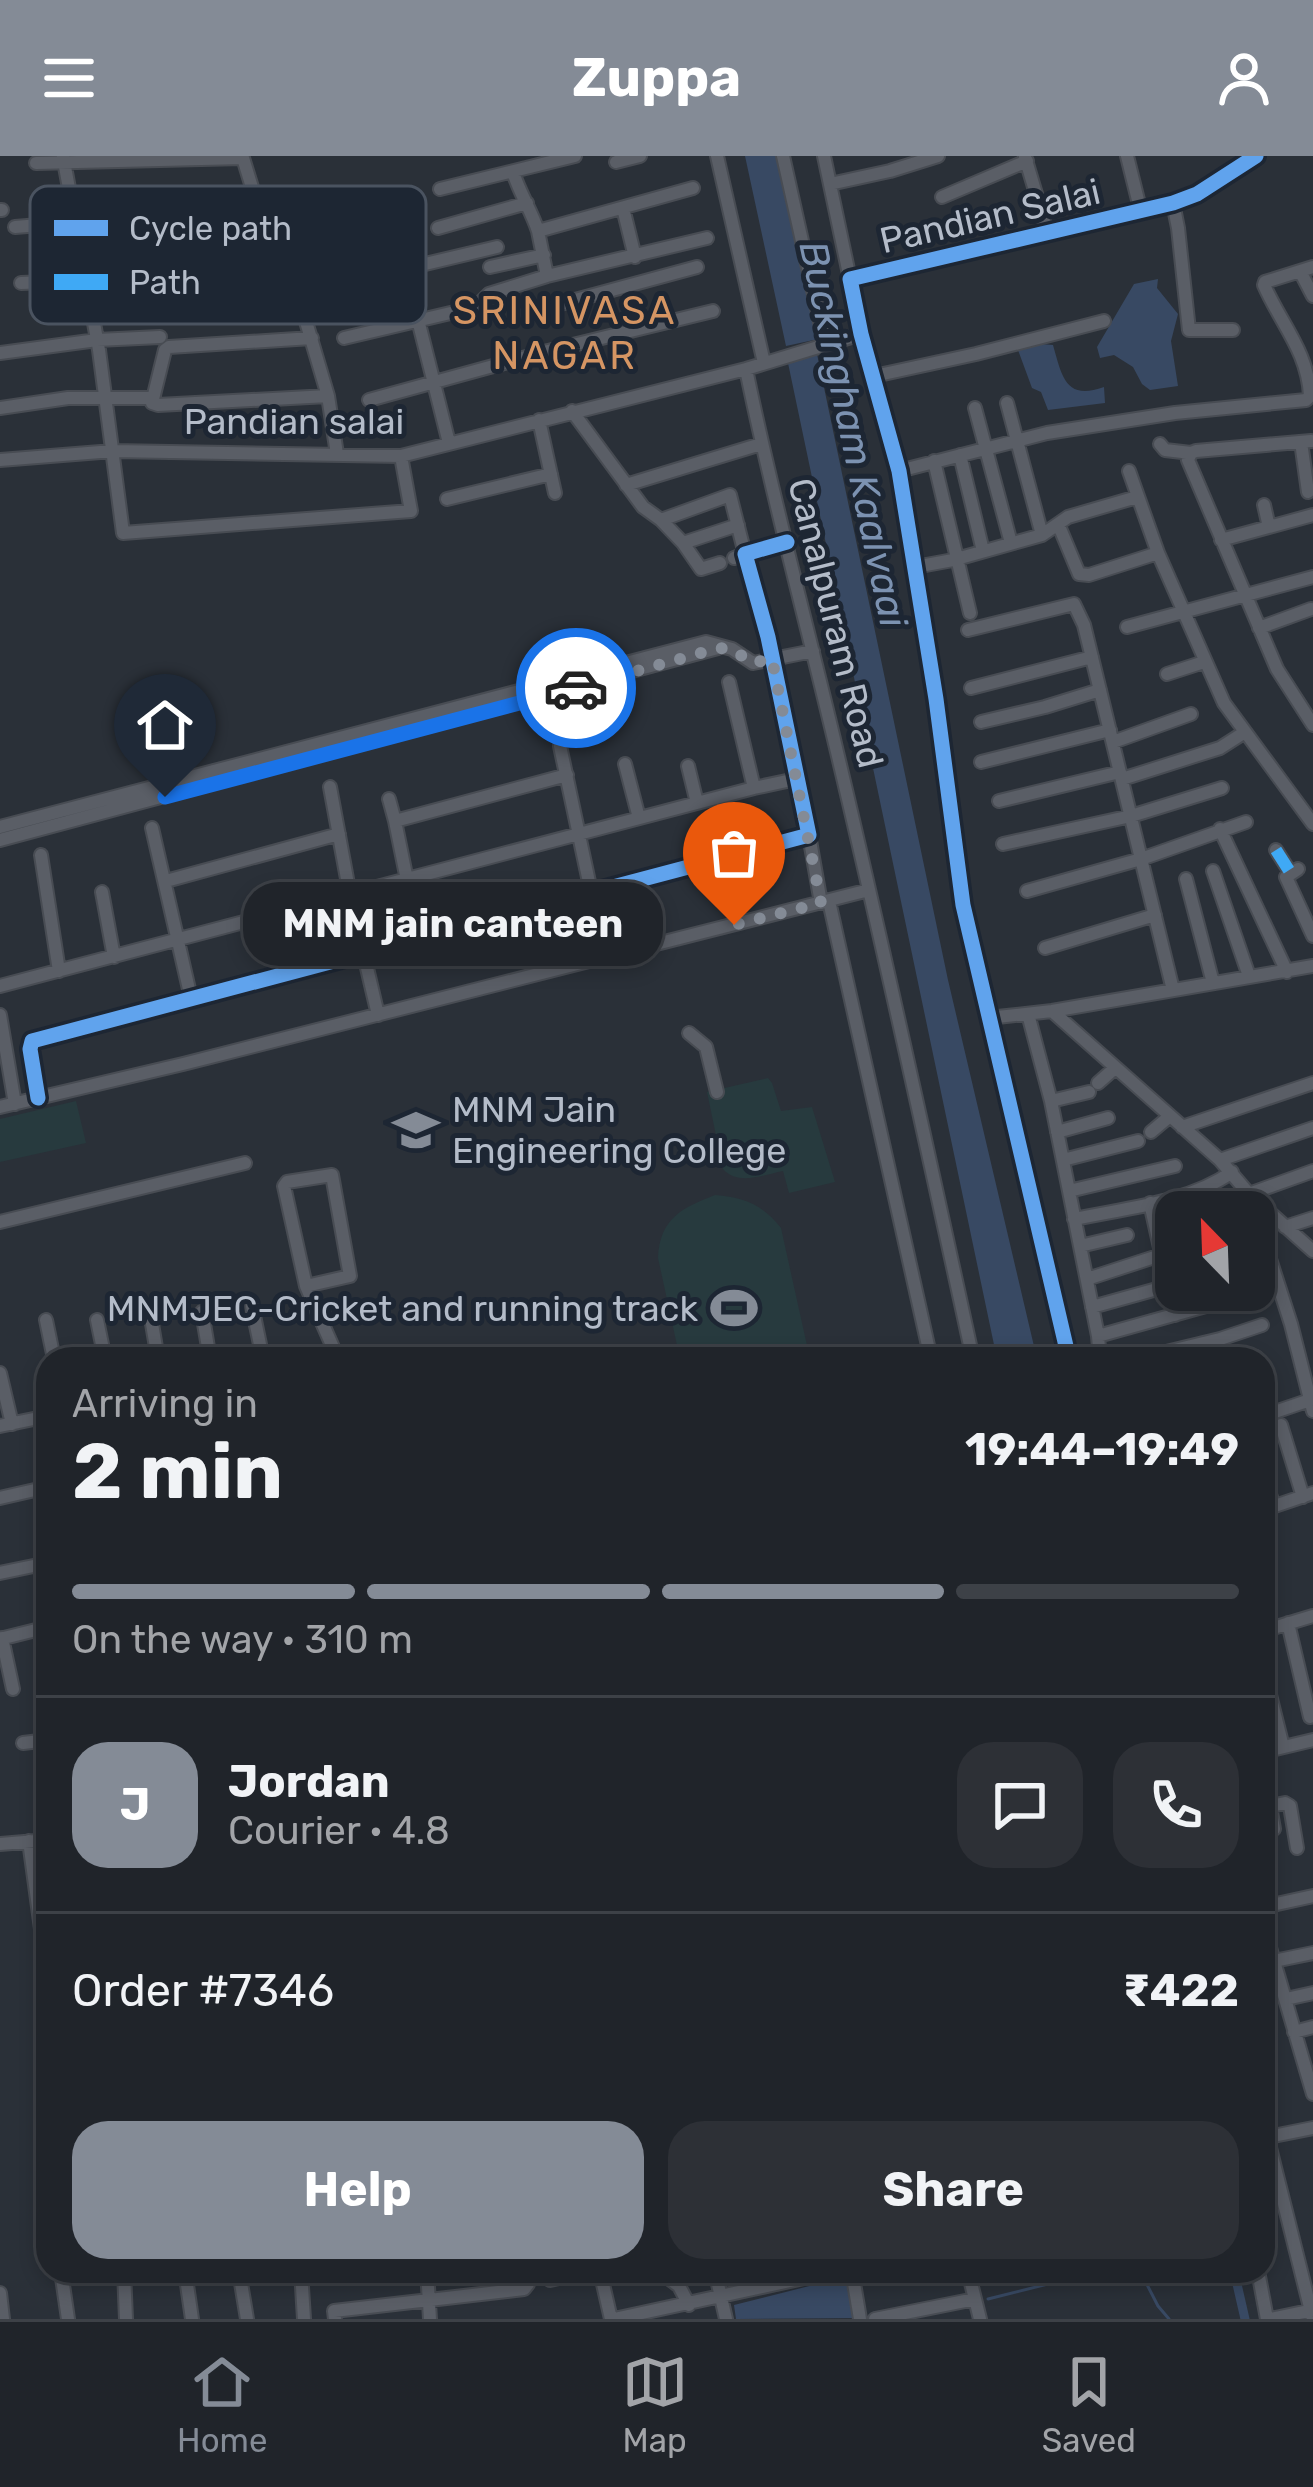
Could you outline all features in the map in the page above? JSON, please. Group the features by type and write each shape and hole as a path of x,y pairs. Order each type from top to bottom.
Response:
{"street":[{"path":"440,189 575,156"},
{"path":"616,162 640,156"},
{"path":"717,156 764,363"},
{"path":"783,156 825,344"},
{"path":"824,156 850,279"},
{"path":"830,184 938,156"},
{"path":"1127,156 1141,212"},
{"name":"Pandian Salai","path":"1066,1347 960,887 899,471 850,279 1141,212 1198,194 1256,156"},
{"path":"36,163 250,157"},
{"path":"942,197 1026,159 1048,234"},
{"path":"513,172 521,197 532,210 547,276"},
{"path":"538,231 693,188"},
{"path":"1173,202 1189,330 1234,330"},
{"path":"438,228 526,203"},
{"path":"623,208 635,257"},
{"path":"15,227 30,226"},
{"path":"426,319 476,307 489,294 547,276 707,238"},
{"path":"426,263 497,247"},
{"path":"490,267 544,255"},
{"path":"601,265 609,292"},
{"path":"526,313 698,267"},
{"path":"899,471 1047,433 1175,413 1306,400 1309,381 1299,347 1264,285 1306,269 1313,296"},
{"path":"21,283 30,283"},
{"path":"369,400 713,311"},
{"path":"874,376 1104,321"},
{"path":"95,324 123,533 411,511 401,456"},
{"path":"307,324 328,396 337,454"},
{"path":"344,338 405,324"},
{"path":"419,324 449,443"},
{"name":"Pandian salai","path":"0,460 113,451 401,456 746,369 861,334"},
{"path":"0,353 160,337"},
{"path":"311,338 167,348 152,403 328,396"},
{"name":"Canalpuram Road","path":"746,369 970,1347"},
{"path":"0,408 68,398 151,398"},
{"path":"1007,403 1042,535"},
{"path":"975,408 1011,543"},
{"path":"572,411 643,507 683,543 701,569 787,542"},
{"path":"539,420 555,493"},
{"path":"1160,444 1191,453 1306,441 1308,492"},
{"path":"626,485 761,445"},
{"path":"1191,453 1188,460 1277,669 1313,724"},
{"path":"960,455 982,551"},
{"path":"934,461 970,613"},
{"path":"1129,471 1158,553 1224,703 1313,824"},
{"path":"447,499 550,474"},
{"path":"661,520 730,495 738,525 733,558 772,659 928,1347"},
{"path":"915,568 1042,535 1068,518 1137,497"},
{"path":"1264,505 1269,527"},
{"path":"1221,540 1313,515"},
{"path":"683,543 738,525"},
{"path":"1059,526 1079,574 1158,553"},
{"path":"1127,627 1313,577"},
{"path":"968,630 1074,604 1092,657 1173,990"},
{"path":"1259,628 1311,609"},
{"path":"0,827 706,642 719,648"},
{"path":"0,840 719,648 732,649 752,663 813,651"},
{"path":"971,688 1092,657"},
{"path":"1167,674 1204,662"},
{"path":"995,666 997,682"},
{"path":"729,682 754,788"},
{"path":"980,722 1100,689"},
{"path":"981,762 1111,736 1191,714"},
{"path":"999,801 1121,776 1220,748 1245,732"},
{"path":"560,746 604,957"},
{"path":"625,764 639,818"},
{"path":"688,766 697,803"},
{"path":"394,821 567,775"},
{"path":"0,986 796,779"},
{"path":"330,788 378,1015"},
{"path":"1003,844 1131,816 1222,788"},
{"path":"389,799 406,880"},
{"path":"1027,891 1141,859 1246,822"},
{"path":"152,828 191,998"},
{"path":"1220,830 1287,971"},
{"path":"166,881 339,834"},
{"path":"38,1098 32,1041 809,835"},
{"path":"1276,850 1294,871 1286,877 1313,936"},
{"path":"41,855 59,971"},
{"path":"1213,871 1250,976"},
{"path":"1186,879 1213,982"},
{"path":"0,1016 8,1106 869,890"},
{"path":"102,892 115,956"},
{"path":"1045,948 1155,915"},
{"path":"988,1018 1313,966"},
{"path":"1052,1011 1220,1160 1247,1191"},
{"path":"1028,1014 1051,1101 1099,1347"},
{"path":"689,1034 706,1047 717,1093"},
{"path":"1051,1101 1094,1087 1115,1068"},
{"path":"1182,1127 1313,1083"},
{"path":"1124,1098 1137,1087"},
{"path":"1151,1132 1170,1116"},
{"path":"1057,1132 1108,1118"},
{"path":"1220,1160 1313,1128"},
{"path":"1063,1160 1138,1141"},
{"path":"0,1222 245,1163"},
{"path":"1069,1191 1174,1166"},
{"path":"1257,1191 1313,1171"},
{"path":"1074,1219 1207,1186 1232,1172"},
{"path":"306,1286 350,1276 332,1175 284,1186 306,1286 333,1347"},
{"path":"1207,1186 1208,1191"},
{"path":"1150,1202 1155,1226"},
{"path":"1285,1227 1313,1217"},
{"path":"1275,1218 1311,1248 1313,1265"},
{"path":"1080,1246 1127,1235"},
{"path":"1087,1279 1155,1257"},
{"path":"1275,1274 1312,1406 1275,1414"},
{"path":"1092,1307 1155,1289"},
{"path":"252,1306 261,1347"},
{"path":"1175,1311 1175,1316"},
{"path":"1098,1336 1191,1311"},
{"path":"202,1312 208,1347"},
{"path":"151,1318 156,1347"},
{"path":"46,1320 52,1347"},
{"path":"97,1320 103,1347"},
{"path":"1187,1347 1262,1324"},
{"path":"0,1372 6,1425 36,1419"},
{"path":"1275,1506 1308,1495 1281,1425"},
{"path":"0,1498 36,1490"},
{"path":"0,1573 36,1566"},
{"path":"1275,1627 1313,1616"},
{"path":"1288,1623 1310,1717"},
{"path":"14,1689 1,1639 36,1630"},
{"path":"1275,1729 1283,1747"},
{"path":"1275,1749 1313,1740"},
{"path":"23,1743 36,1741"},
{"path":"1275,1805 1288,1804 1298,1848"},
{"path":"28,1841 36,1900"},
{"path":"0,1844 36,1841"},
{"path":"1275,1904 1313,1896"},
{"path":"1275,1960 1313,1952"},
{"path":"1275,1963 1294,2032 1308,2058 1313,2094"},
{"path":"1286,1999 1313,1994"},
{"path":"1294,2032 1313,2027"},
{"path":"1275,2137 1312,2133"},
{"path":"1261,2283 1269,2319 1312,2313 1275,2178"},
{"path":"64,2283 68,2319"},
{"path":"124,2283 126,2319"},
{"path":"187,2283 192,2319"},
{"path":"240,2283 244,2319"},
{"path":"302,2283 304,2319"},
{"path":"427,2283 430,2319"},
{"path":"334,2319 334,2312 524,2289 528,2283"},
{"path":"604,2283 613,2319 785,2283"},
{"path":"675,2283 689,2305"},
{"path":"718,2283 726,2319"},
{"path":"854,2283 860,2319"},
{"path":"971,2283 980,2319"},
{"path":"0,2293 3,2319"},
{"path":"875,2319 975,2299"}],"green space":[{"path":"768,1078 781,1111 812,1107 835,1182 789,1193 783,1171 743,1178 723,1169 707,1092"},
{"path":"76,1101 86,1143 0,1162 0,1119"},
{"name":"MNMJEC-Cricket and running track","path":"715,1195 735,1198 767,1213 781,1228 807,1347 677,1347 658,1258 668,1224"}],"water":[{"path":"745,156 782,156 823,338 786,346"},
{"path":"1158,279 1157,288 1178,314 1171,341 1178,386 1150,390 1133,367 1114,355 1100,358 1097,347 1134,284"},
{"path":"1053,345 1063,376 1073,388 1104,387 1105,403 1048,410 1041,392 1032,388 1018,350"},
{"path":"817,354 948,980 1034,1347 994,1347 788,363"},
{"path":"821,2283 850,2283 856,2318 736,2319 734,2305"}],"waterway":[{"path":"988,2299 1052,2283"},
{"path":"1146,2283 1169,2319"},
{"name":"Buckingham Kaalvaai","path":"1237,2283 1245,2319"}],"marked path":[{"path":"1276,850 1290,872"}],"cycle path":[{"path":"1066,1347 963,905 899,471 850,279 1173,203 1197,194 1256,156"},
{"path":"38,1098 32,1041 809,835 768,637 745,554 787,542"}],"way so far":[{"path":"576,688 719,648 732,649 752,663 772,659 821,903 734,925"}],"place":[{"name":"MNM jain canteen","path":"734,925"},
{"name":"MNM Jain Engineering College","path":"416,1130"},
{"name":"MNMJEC-Cricket and running track","path":"734,1308"}],"district":[{"name":"SRINIVASA NAGAR","path":"565,334"}],"route":[{"path":"165,797 576,688"}]}
